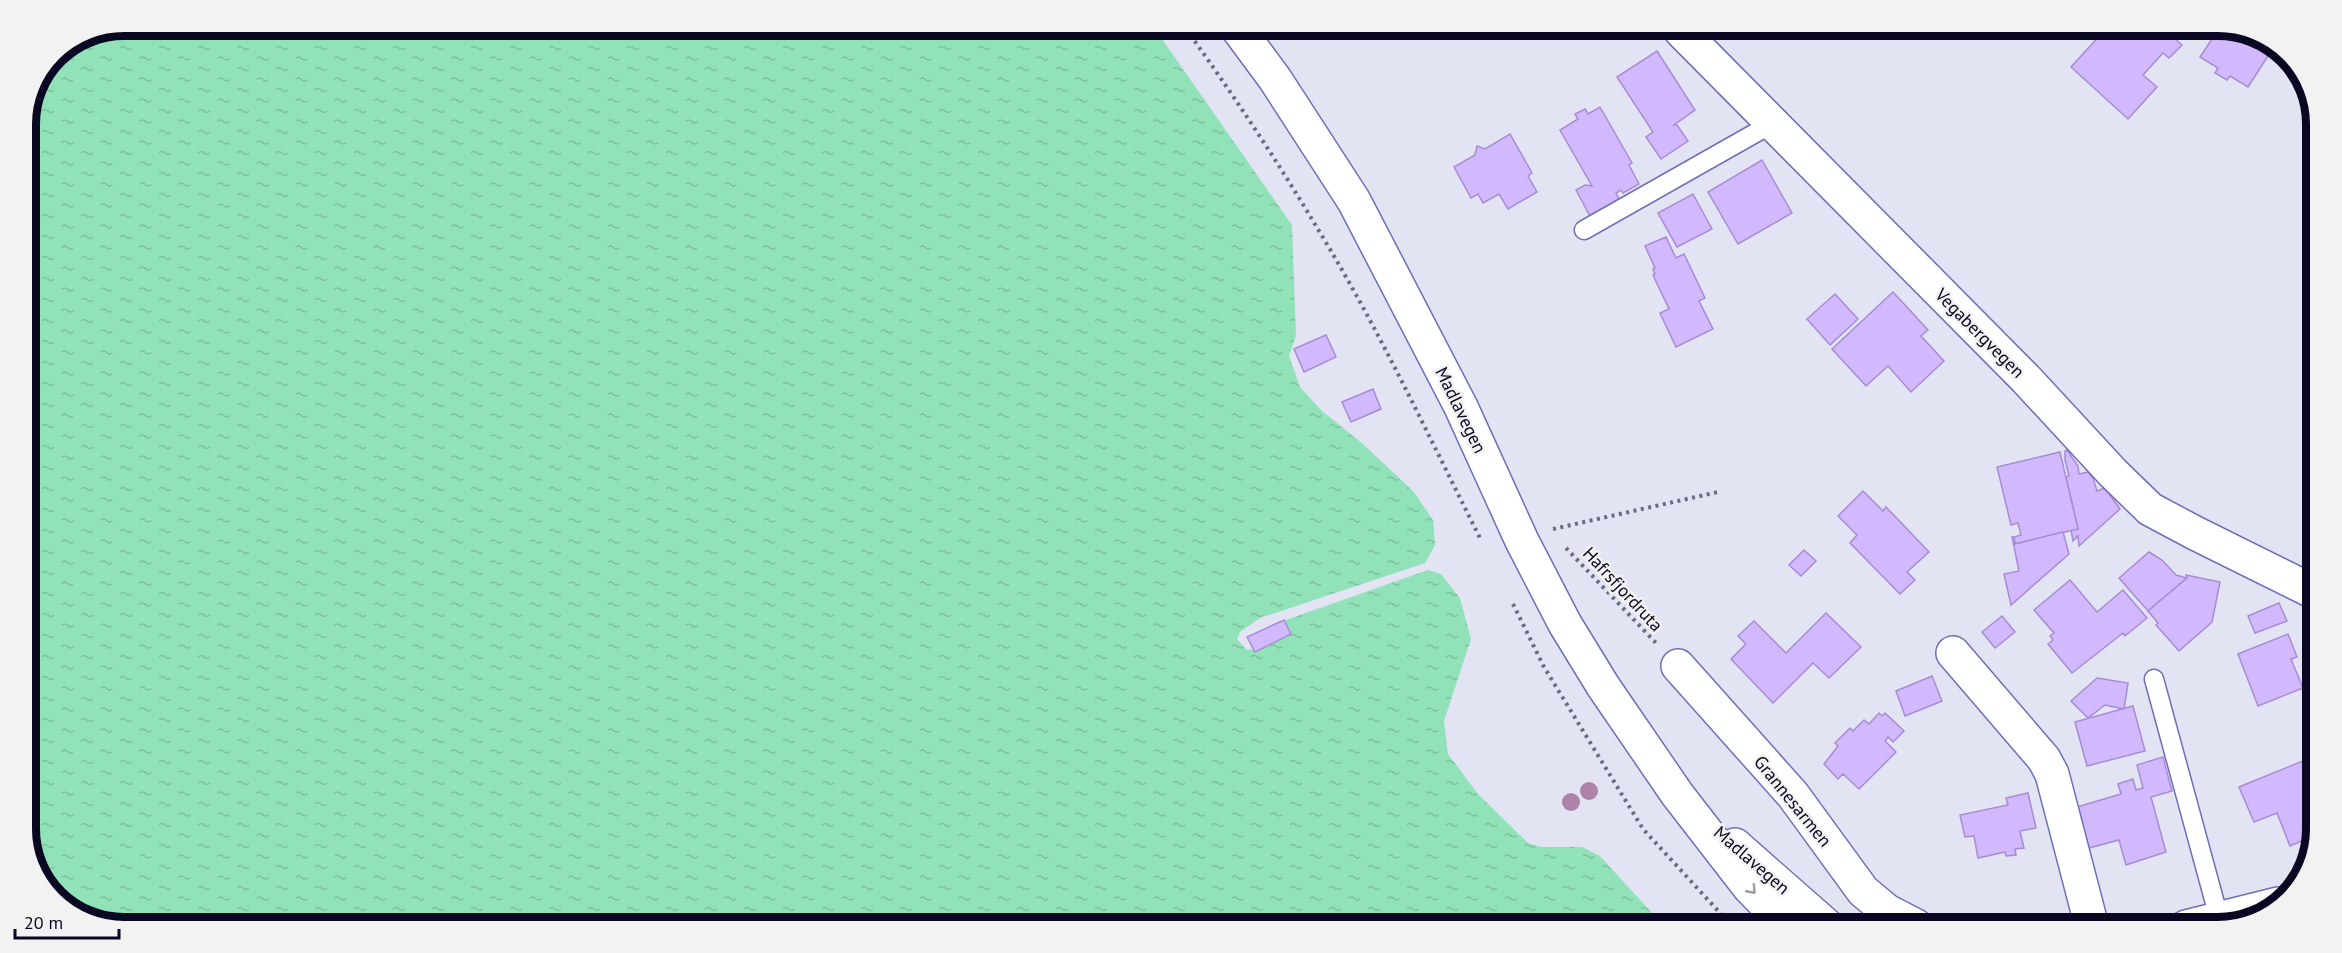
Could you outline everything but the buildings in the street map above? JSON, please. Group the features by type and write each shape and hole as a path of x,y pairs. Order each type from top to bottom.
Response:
{"street":[{"name":"Madlavegen","path":"1243,36 1281,88 1354,201 1461,407 1522,541 1565,624 1625,721 1677,794 1749,887 1777,917"},
{"name":"Vegabergvegen","path":"1686,36 2026,379 2113,473 2150,509 2306,588"},
{"path":"1953,653 2044,759 2052,774 2089,917"},
{"name":"Grannesarmen","path":"1678,666 1793,795 1863,891 1887,911 1899,917"},
{"name":"Madlavegen","path":"1677,794 1817,917"},
{"path":"2226,916 2249,911"}],"lane":[{"path":"1584,230 1773,123"},
{"path":"2154,679 2219,917"}],"path":[{"path":"1191,36 1232,94 1317,228 1378,338 1485,548"},
{"path":"1557,538 1549,530 1718,492"},
{"name":"Hafrsfjordruta","path":"1565,547 1678,666"},
{"path":"1510,598 1544,667 1643,829 1724,917"}],"water":[{"path":"124,36 1160,36 1292,225 1296,336 1289,356 1300,387 1322,411 1363,444 1414,492 1433,520 1435,545 1425,563 1260,618 1240,632 1237,639 1247,650 1253,649 1283,621 1428,570 1441,574 1460,598 1471,639 1444,721 1448,754 1478,794 1528,843 1541,847 1582,847 1600,856 1656,917 124,917 90,910 66,895 51,878 41,857 36,835 36,118 43,90 51,75 75,51 90,43"}]}
